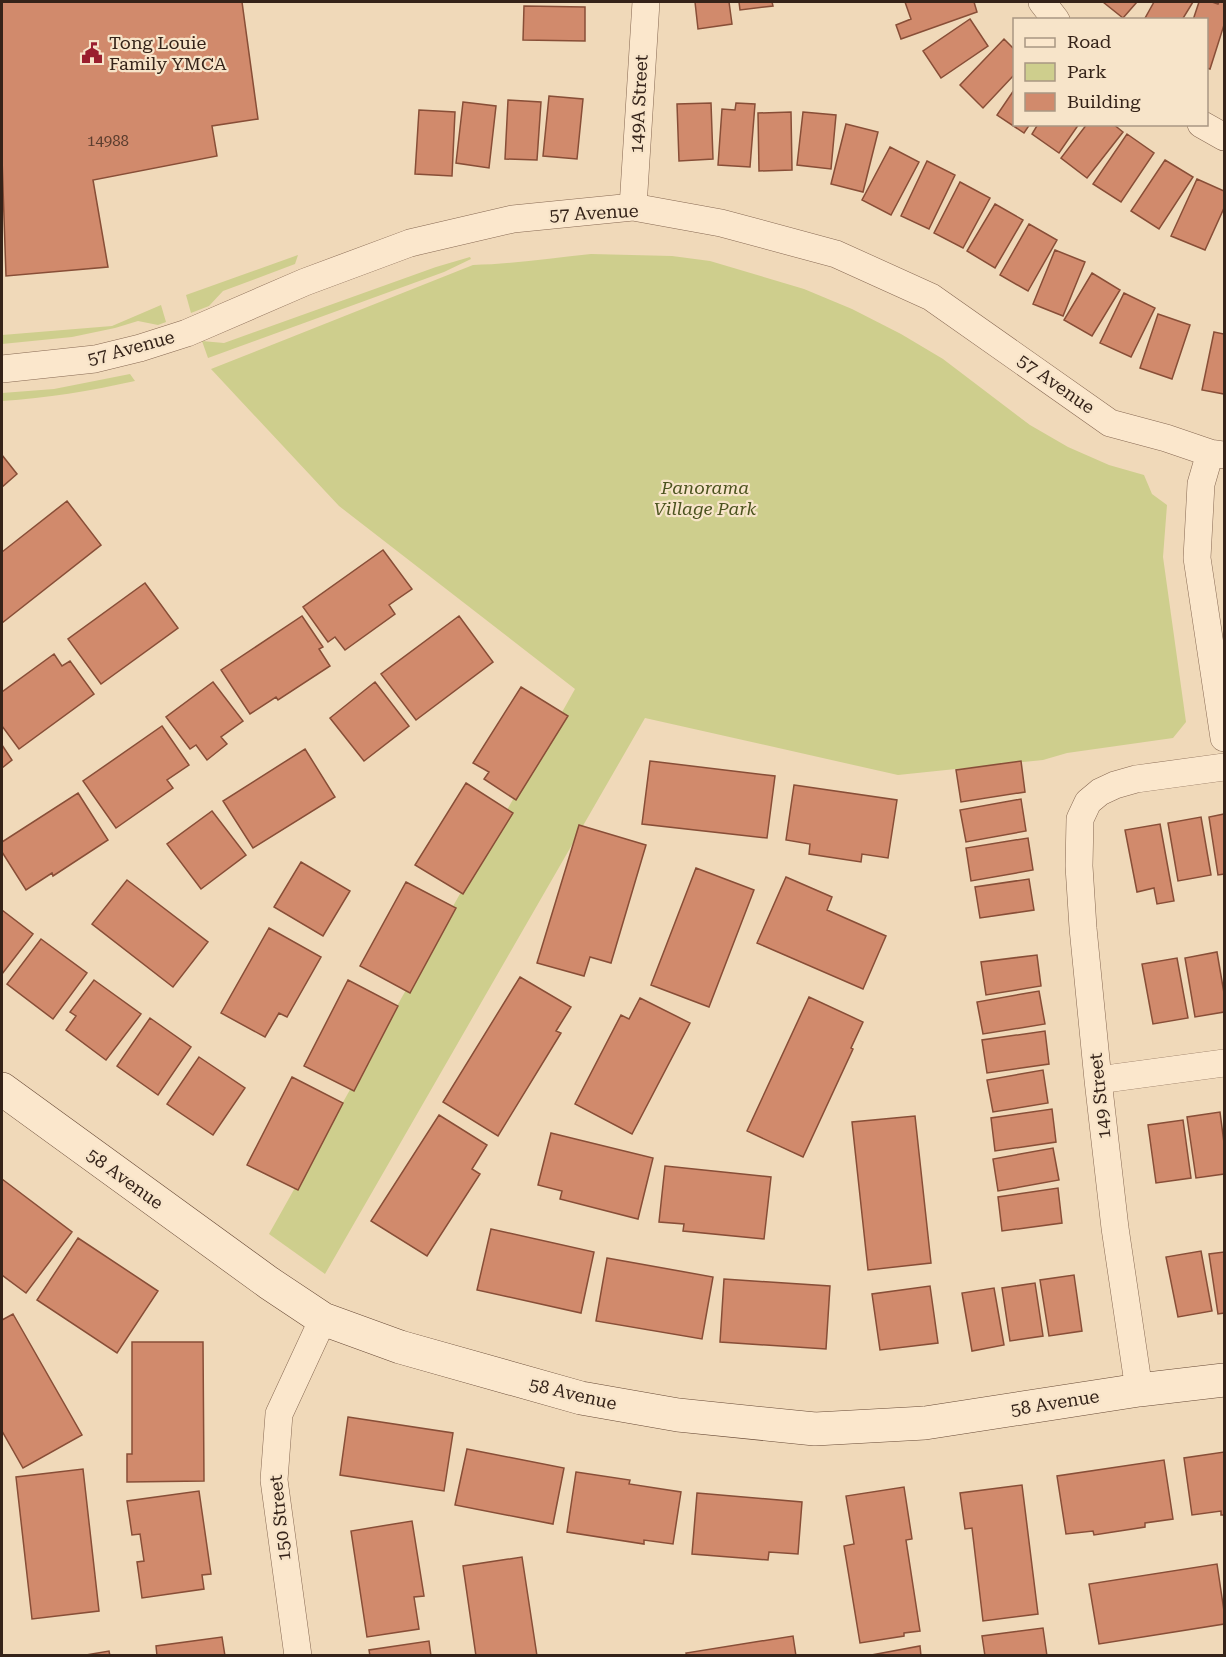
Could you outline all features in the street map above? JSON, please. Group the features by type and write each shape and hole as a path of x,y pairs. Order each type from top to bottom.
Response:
{"street":[{"name":"149A Street","path":"633,207 646,2"},
{"path":"1042,2 1054,18"},
{"path":"1205,126 1224,137"},
{"name":"57 Avenue","path":"2,369 95,359 140,348 187,333 305,282 410,243 513,219 633,207 720,223 836,254 931,297 1110,423 1217,454"},
{"path":"1217,454 1201,484 1197,558 1224,738"},
{"name":"149 Street","path":"1138,1390 1115,1228 1098,1080 1083,928 1079,866 1080,819 1088,802 1100,792 1115,785 1136,779 1224,767"},
{"path":"1098,1080 1224,1063"},
{"name":"58 Avenue","path":"2,1089 269,1283 323,1319 400,1347 581,1398 678,1415 815,1429 925,1423 1138,1390 1224,1380"},
{"name":"150 Street","path":"298,1656 274,1480 279,1414 323,1319"}],"green space":[{"name":"Panorama Village Park","path":"591,254 672,256 710,261 804,289 852,309 943,359 1030,425 1068,447 1109,465 1144,475 1152,494 1167,505 1163,557 1186,722 1173,738 1067,753 1043,760 898,775 645,718 325,1274 269,1234 575,689 339,506 211,369 473,265"},
{"path":"298,255 295,264 223,291 209,306 191,313 186,295"},
{"path":"470,257 471,259 444,272 208,358 202,341 224,343"},
{"path":"161,305 166,322 158,325 138,321 72,337 2,344 2,335 112,326"},
{"path":"130,374 135,381 68,394 2,401 2,393 54,389"}],"building":[{"path":"2,2 242,2 258,119 212,126 217,156 93,180 108,267 6,276 2,158"},
{"path":"695,2 729,2 732,24 698,29"},
{"path":"739,2 772,2 773,6 740,10"},
{"path":"905,2 974,2 977,12 901,39 896,25 911,19"},
{"path":"1103,2 1137,2 1123,18"},
{"path":"1154,2 1193,2 1183,18 1145,18"},
{"path":"1199,2 1218,4 1224,2 1224,25 1210,69 1208,68 1208,18 1194,18"},
{"path":"524,6 585,7 585,41 523,40"},
{"path":"970,19 988,46 941,78 923,51"},
{"path":"1004,39 1013,48 1013,76 983,108 960,85"},
{"path":"1013,91 1013,126 997,115"},
{"path":"549,96 583,99 577,159 543,156"},
{"path":"508,100 541,102 537,160 505,159"},
{"path":"463,102 496,106 489,168 456,163"},
{"path":"711,103 713,159 679,161 677,104"},
{"path":"736,103 755,104 750,167 718,165 722,109 735,110"},
{"path":"419,110 455,112 452,176 415,174"},
{"path":"791,112 792,170 759,171 758,113"},
{"path":"803,112 836,115 831,169 797,165"},
{"path":"846,124 878,132 863,192 831,184"},
{"path":"1014,126 1029,126 1024,133"},
{"path":"1037,126 1078,126 1059,153 1032,134"},
{"path":"1085,126 1116,126 1123,132 1087,178 1061,158"},
{"path":"1127,134 1154,153 1121,202 1093,184"},
{"path":"890,147 919,162 891,215 862,200"},
{"path":"1165,160 1193,177 1159,229 1131,211"},
{"path":"927,161 955,175 929,229 901,216"},
{"path":"1197,179 1224,191 1224,208 1205,250 1171,236"},
{"path":"960,182 990,198 963,248 934,233"},
{"path":"995,204 1023,220 995,268 967,251"},
{"path":"1029,224 1057,240 1028,291 1000,275"},
{"path":"1055,250 1085,262 1063,316 1033,304"},
{"path":"1092,273 1120,290 1092,336 1064,320"},
{"path":"1124,293 1155,308 1131,357 1100,343"},
{"path":"1158,314 1190,325 1172,379 1140,368"},
{"path":"1214,332 1224,334 1224,394 1202,390"},
{"path":"2,455 17,474 2,487"},
{"path":"67,501 101,545 2,623 2,552"},
{"path":"383,550 412,589 389,605 395,614 345,650 335,637 328,642 303,607"},
{"path":"145,583 178,628 101,684 68,639"},
{"path":"302,616 323,647 319,649 330,666 278,700 276,697 250,714 221,670"},
{"path":"459,616 493,662 416,720 381,674"},
{"path":"54,654 62,666 70,661 94,694 19,749 2,726 2,692"},
{"path":"213,682 243,721 221,737 227,744 207,760 196,745 190,749 166,717"},
{"path":"375,682 409,726 364,761 330,718"},
{"path":"521,687 568,716 516,800 484,779 489,772 473,763"},
{"path":"162,726 189,765 167,780 173,788 116,828 83,781"},
{"path":"2,745 12,760 2,768"},
{"path":"305,749 335,797 253,848 223,801"},
{"path":"650,761 775,776 767,838 642,824"},
{"path":"1021,761 1025,792 961,802 956,770"},
{"path":"466,783 513,813 463,894 415,865"},
{"path":"794,785 897,800 888,858 862,854 861,862 809,854 810,844 786,840"},
{"path":"78,793 108,840 53,876 52,873 26,890 2,852 2,842"},
{"path":"1021,799 1026,831 966,842 960,810"},
{"path":"212,811 246,855 201,889 167,844"},
{"path":"1224,814 1224,874 1218,875 1209,817"},
{"path":"1201,817 1211,875 1178,881 1168,823"},
{"path":"1160,824 1174,901 1157,904 1154,888 1137,892 1125,830"},
{"path":"579,825 646,845 611,963 590,957 584,976 537,963"},
{"path":"1028,838 1033,870 971,881 966,848"},
{"path":"301,862 350,891 323,936 274,907"},
{"path":"696,868 754,890 709,1007 651,985"},
{"path":"786,877 832,897 827,910 886,936 863,989 757,943"},
{"path":"1029,879 1034,910 980,918 975,887"},
{"path":"127,880 208,942 173,987 92,924"},
{"path":"406,882 456,908 410,993 360,966"},
{"path":"2,910 33,934 2,974"},
{"path":"269,928 321,957 287,1017 279,1013 265,1037 221,1013"},
{"path":"41,939 87,973 53,1019 7,984"},
{"path":"1217,952 1224,993 1224,1012 1195,1017 1185,958"},
{"path":"1037,955 1041,986 986,995 981,962"},
{"path":"1177,958 1188,1018 1153,1024 1142,964"},
{"path":"520,977 571,1007 556,1031 561,1033 498,1136 443,1102"},
{"path":"94,980 141,1014 106,1060 66,1030 76,1016 70,1012"},
{"path":"348,980 398,1006 354,1091 304,1066"},
{"path":"1039,991 1045,1024 983,1034 977,1002"},
{"path":"809,997 863,1022 851,1048 853,1049 803,1157 747,1131"},
{"path":"640,998 690,1023 632,1134 575,1104 621,1015 629,1019"},
{"path":"150,1018 191,1047 158,1095 117,1066"},
{"path":"1045,1031 1049,1064 987,1073 982,1040"},
{"path":"199,1057 245,1088 213,1135 167,1104"},
{"path":"1043,1070 1048,1103 993,1112 987,1080"},
{"path":"292,1077 343,1103 298,1190 247,1165"},
{"path":"1052,1109 1056,1142 995,1151 991,1118"},
{"path":"1220,1112 1224,1143 1224,1174 1196,1178 1187,1117"},
{"path":"439,1115 487,1145 472,1169 480,1174 427,1256 371,1221"},
{"path":"915,1116 931,1263 868,1270 852,1122"},
{"path":"1183,1120 1191,1178 1156,1183 1148,1125"},
{"path":"551,1133 653,1158 638,1219 560,1199 562,1191 538,1185"},
{"path":"1053,1148 1059,1180 998,1191 993,1159"},
{"path":"665,1166 771,1177 764,1239 683,1231 684,1224 659,1222"},
{"path":"2,1179 72,1232 26,1293 2,1275"},
{"path":"1058,1188 1062,1223 1002,1231 998,1197"},
{"path":"491,1229 594,1252 581,1313 477,1290"},
{"path":"78,1238 158,1291 117,1353 37,1300"},
{"path":"1201,1251 1212,1311 1178,1317 1166,1257"},
{"path":"1224,1252 1224,1313 1218,1314 1209,1254"},
{"path":"607,1258 713,1277 702,1339 596,1321"},
{"path":"1074,1275 1082,1331 1049,1336 1040,1280"},
{"path":"724,1279 830,1286 826,1349 720,1342"},
{"path":"1035,1283 1043,1336 1010,1341 1002,1288"},
{"path":"930,1286 938,1343 880,1350 872,1294"},
{"path":"994,1288 1004,1345 972,1351 962,1293"},
{"path":"13,1314 82,1435 23,1468 2,1431 2,1320"},
{"path":"132,1342 203,1342 204,1481 127,1482 127,1454 132,1454"},
{"path":"348,1417 453,1433 444,1491 340,1475"},
{"path":"467,1449 564,1468 553,1524 455,1505"},
{"path":"1224,1452 1224,1515 1221,1515 1221,1511 1192,1515 1184,1458"},
{"path":"1164,1460 1173,1519 1145,1523 1145,1527 1094,1535 1093,1531 1066,1534 1057,1476"},
{"path":"83,1469 99,1611 32,1619 16,1477"},
{"path":"576,1472 630,1480 629,1484 681,1492 673,1544 644,1540 644,1544 567,1532"},
{"path":"1022,1485 1038,1614 983,1621 972,1528 965,1529 960,1493"},
{"path":"904,1487 912,1539 906,1540 920,1631 860,1643 844,1546 854,1544 846,1496"},
{"path":"199,1491 211,1574 202,1575 204,1589 142,1598 137,1562 144,1561 140,1534 132,1535 127,1501"},
{"path":"697,1493 802,1502 798,1554 769,1552 768,1560 692,1554"},
{"path":"412,1521 424,1596 414,1597 419,1629 367,1637 351,1531"},
{"path":"522,1557 537,1656 476,1656 463,1566"},
{"path":"1217,1564 1224,1624 1099,1644 1089,1584"},
{"path":"1043,1628 1047,1656 985,1656 982,1636"},
{"path":"793,1636 796,1656 687,1656 686,1653"},
{"path":"222,1637 225,1656 157,1656 156,1646"},
{"path":"429,1641 431,1656 370,1656 369,1650"},
{"path":"920,1646 921,1656 866,1656"},
{"path":"109,1651 110,1656 80,1656"}],"place":[{"name":"Tong Louie Family YMCA","path":"92,53"}]}
